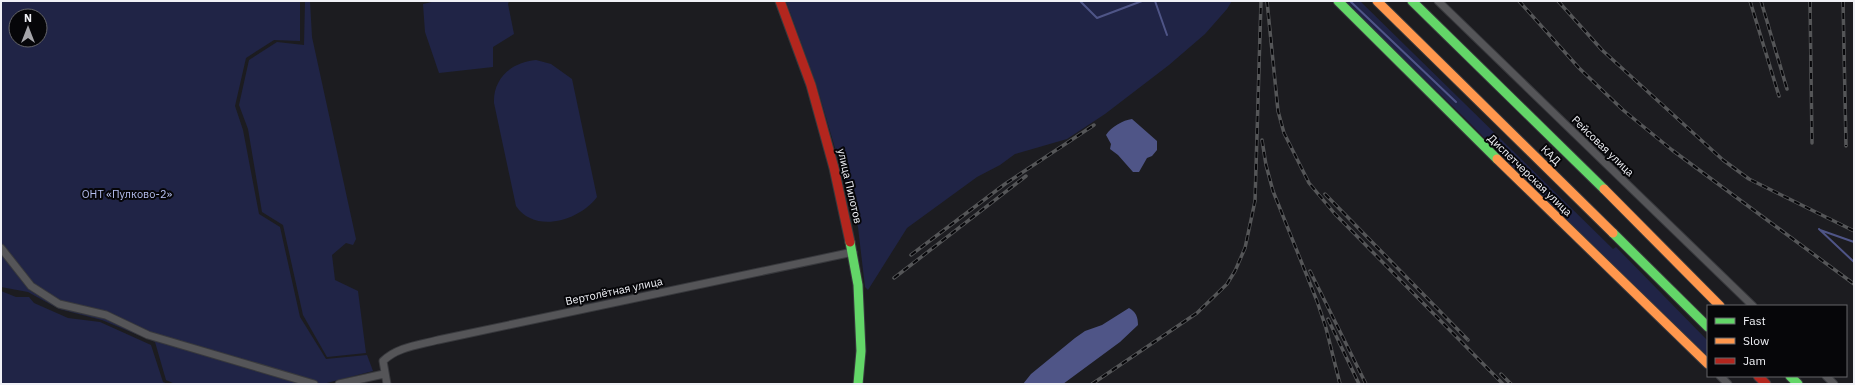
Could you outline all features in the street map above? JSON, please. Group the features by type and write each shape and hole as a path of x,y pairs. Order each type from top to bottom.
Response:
{"main road":[{"name":"улица Пилотов","path":"780,1 811,85 834,168 852,252 858,285 861,324 861,351 858,384"},
{"name":"Диспетчерская улица","path":"1338,1 1522,184 1707,363"},
{"name":"КАД","path":"1377,1 1707,326"},
{"name":"КАД","path":"1412,1 1618,203 1719,305"}],"street":[{"name":"Рейсовая улица","path":"1438,1 1752,305"},
{"path":"1,248 31,286 59,304 106,315 148,335 314,384"},
{"name":"Вертолётная улица","path":"384,374 384,361 395,352 438,340 852,252"},
{"path":"339,384 384,374 387,384"}],"green space":[{"name":"ОНТ «Пулково-2»","path":"1,1 300,1 300,41 274,40 246,58 235,106 243,130 259,214 280,227 300,317 326,359 367,355 373,371 323,384 175,384 166,380 155,342 102,320 59,309 28,292 1,287"},
{"path":"305,1 310,1 312,37 356,239 353,245 346,243 332,255 335,280 358,291 366,353 327,357 303,315 283,225 262,212 248,129 239,105 249,60 277,42 304,45"},
{"path":"436,1 509,1 508,4 514,34 493,47 493,67 439,73 425,32 423,4"},
{"path":"786,1 1232,1 1205,34 1169,65 1105,114 1067,139 1015,154 1000,165 977,177 907,228 868,290 865,287 858,227 816,83"},
{"path":"1344,1 1360,1 1613,249 1616,247 1707,340 1707,357 1554,209 1468,121"},
{"path":"536,60 551,64 572,79 597,197 579,212 568,218 557,221 545,222 534,220 524,215 516,206 494,103 497,86 506,73 519,64"},
{"path":"1,291 16,297 29,297 34,303 68,318 100,322 151,345 163,382 168,384 1,384"}],"shaded area":[{"path":"1132,119 1157,141 1157,150 1152,156 1147,158 1139,172 1133,172 1118,155 1110,149 1111,144 1106,135 1118,124"},
{"path":"1129,308 1136,315 1138,325 1120,342 1063,384 1023,384 1031,374 1075,338 1085,331 1102,325"}],"waterway":[{"path":"1080,1 1097,18 1142,1"},
{"path":"1155,1 1167,35"},
{"path":"1350,1 1456,102"},
{"path":"1819,229 1854,262"},
{"path":"1820,230 1854,242"}],"railway":[{"path":"1092,384 1197,313 1227,284 1235,271 1245,248 1255,201 1261,1"},
{"path":"1267,1 1278,111 1284,133 1309,183 1335,214 1503,384"},
{"path":"1519,1 1579,68 1623,110 1672,150 1854,284"},
{"path":"1558,1 1602,50 1723,160 1749,179 1854,231"},
{"path":"1750,1 1779,96"},
{"path":"1761,1 1787,89"},
{"path":"1810,1 1812,143"},
{"path":"1843,1 1846,146"},
{"path":"911,255 1005,184 1094,125"},
{"path":"1262,140 1266,165 1273,191 1317,301 1326,328 1340,384"},
{"path":"894,278 1026,176"},
{"path":"1325,194 1468,340"},
{"path":"1310,271 1366,384"},
{"path":"1328,319 1359,384"},
{"path":"1501,374 1511,384"}],"traffic: fast":[{"path":"1338,1 1497,159"},
{"path":"1412,1 1604,189"},
{"path":"1613,233 1707,326"},
{"path":"850,242 858,285 861,351 858,384"},
{"path":"1791,377 1798,384"}],"traffic: slow":[{"path":"1377,1 1613,233"},
{"path":"1497,159 1707,363"},
{"path":"1604,189 1719,305"}],"traffic: jam":[{"path":"780,1 811,85 834,168 850,242"},
{"path":"1759,377 1766,384"}]}
